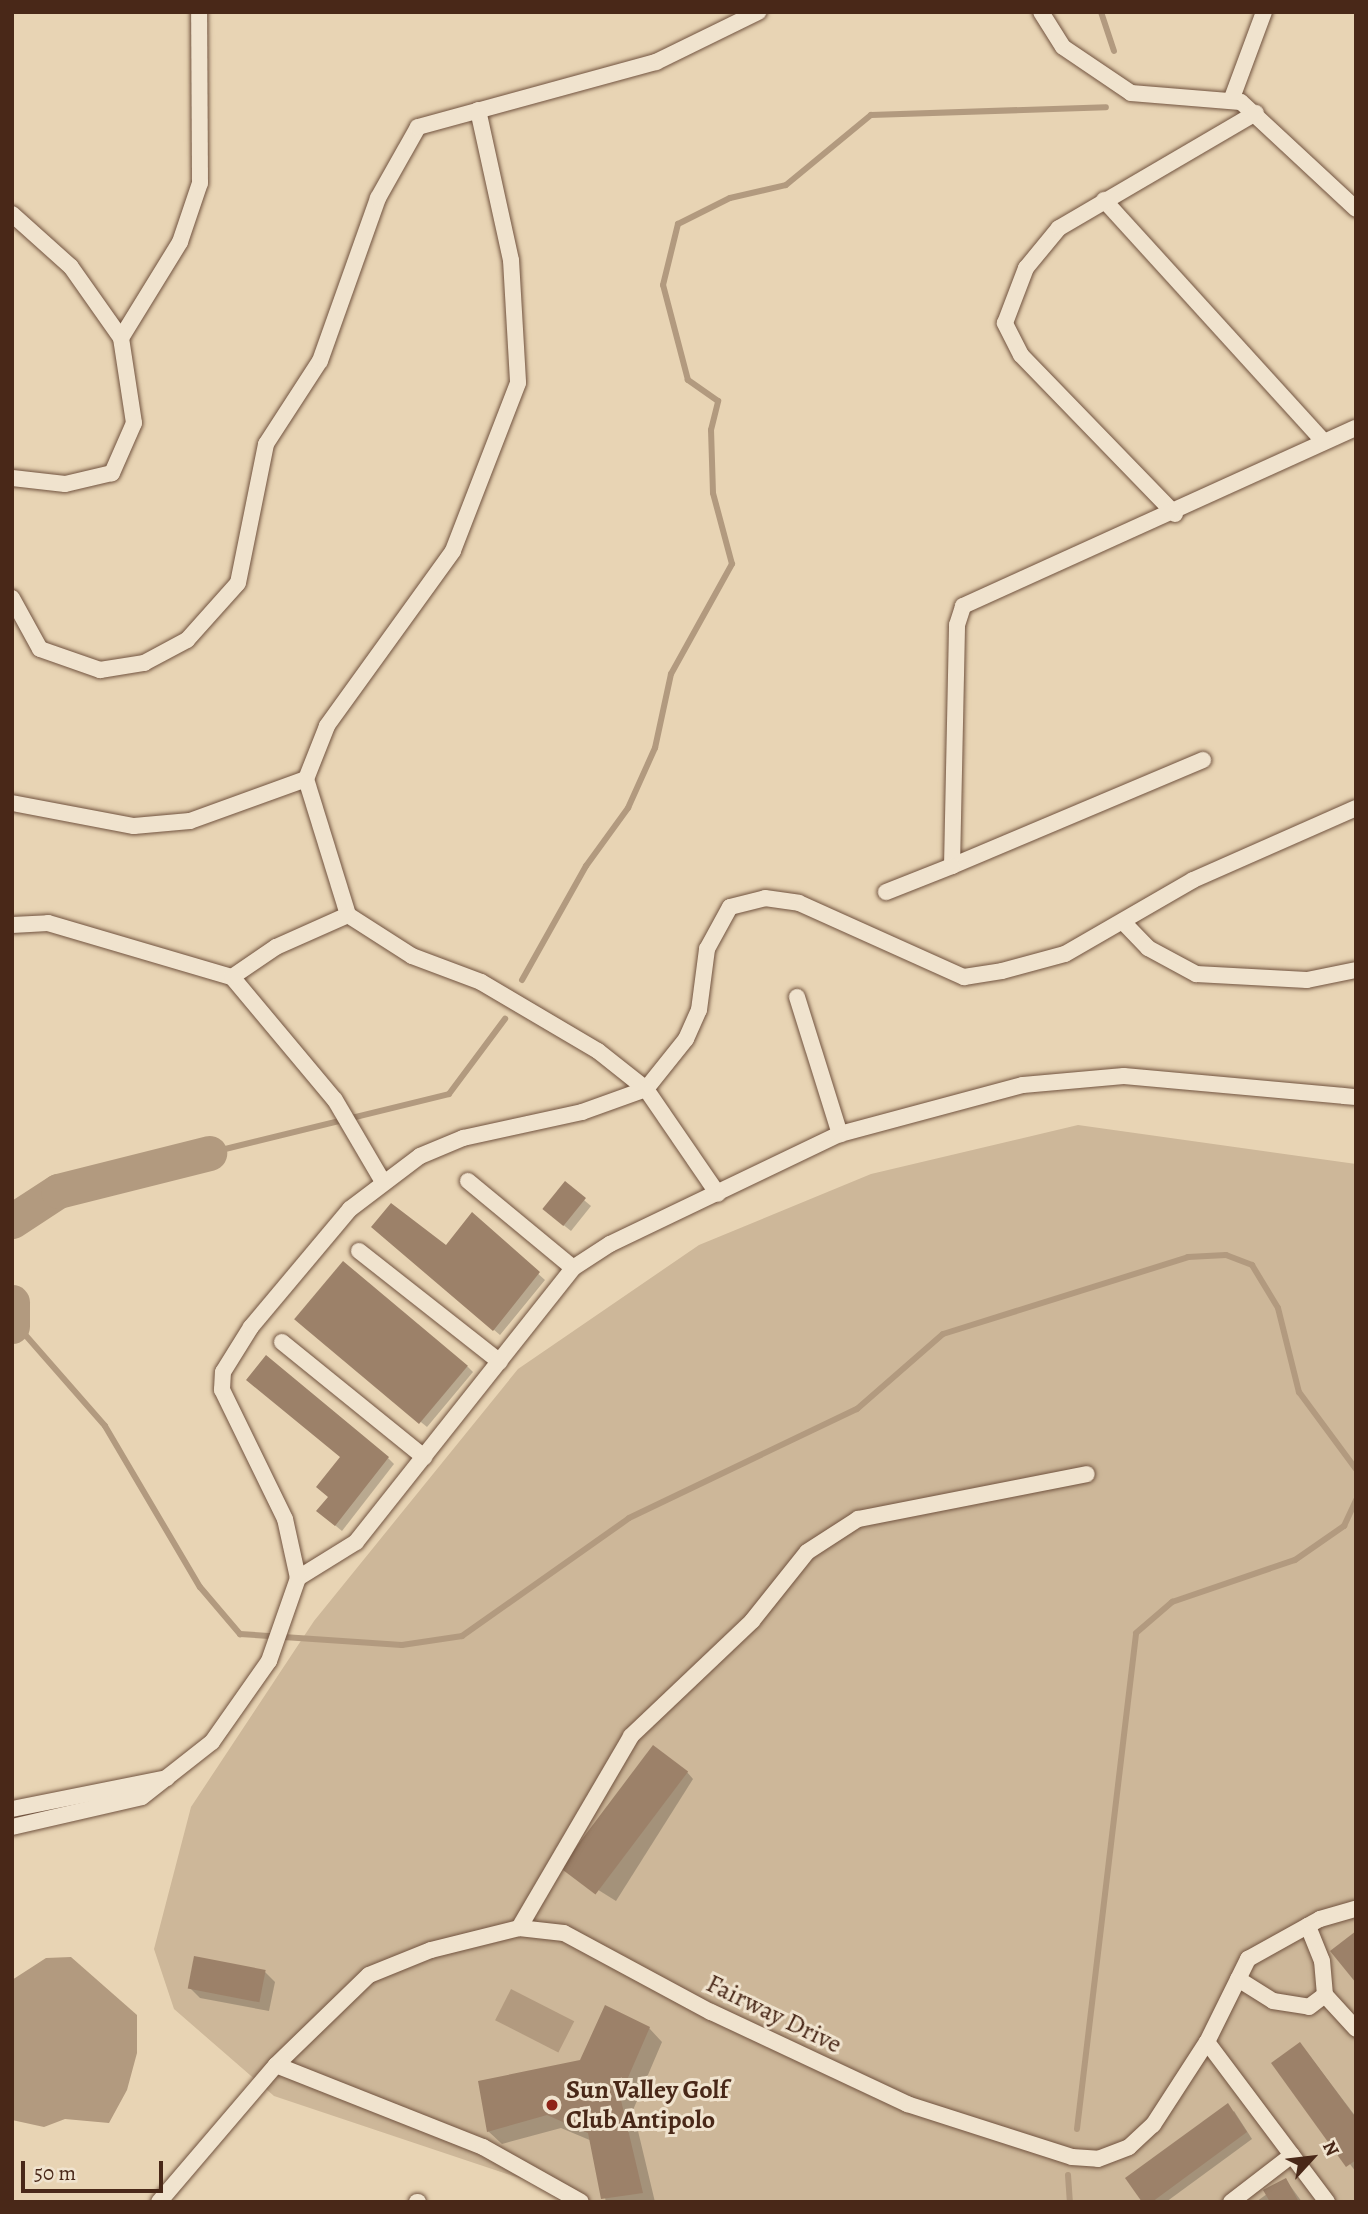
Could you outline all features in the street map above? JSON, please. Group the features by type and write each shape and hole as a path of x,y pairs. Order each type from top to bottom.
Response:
{"street":[{"path":"121,338 180,242 200,183 199,12"},
{"path":"12,598 40,649 100,670 144,663 187,640 238,583 266,444 320,361 398,155 418,127 656,62 758,12"},
{"path":"1041,12 1063,47 1131,93 1232,98 1256,113 1356,209"},
{"path":"1232,98 1265,12"},
{"path":"478,110 511,260 518,383 453,551 327,726 306,779 348,915 412,956 504,996 598,1051 646,1089 718,1194"},
{"path":"1175,514 1021,355 1005,323 1026,268 1059,228 1256,113"},
{"path":"1104,200 1324,441"},
{"path":"12,214 71,267 121,338 134,423 112,473 65,484 12,478"},
{"path":"952,866 957,625 963,606 1175,514 1356,428"},
{"path":"886,892 1203,760"},
{"path":"12,803 134,827 190,821 306,779"},
{"path":"12,1827 142,1797 212,1742 270,1661 284,1628 298,1578 285,1519 227,1408 223,1372 251,1327 382,1180 463,1138 582,1112 646,1089 691,1029 707,949 730,907 765,898 799,902 964,976 1065,954 1124,923 1193,880 1356,807"},
{"path":"232,977 275,947 348,915"},
{"path":"12,925 48,923 232,977 335,1100 382,1180"},
{"path":"1124,923 1148,948 1196,974 1307,980 1356,970"},
{"path":"797,997 841,1134"},
{"path":"298,1578 356,1542 573,1268 841,1134 1023,1085 1124,1076 1356,1097"},
{"path":"468,1181 573,1268"},
{"path":"359,1251 500,1362"},
{"path":"282,1342 424,1457"},
{"path":"519,1928 631,1736 752,1621 807,1552 858,1519 1087,1474"},
{"path":"12,1809 167,1778"},
{"name":"Fairway Drive","path":"160,2201 276,2065 369,1975 431,1950 519,1928 565,1933 906,2104 1072,2157 1098,2159 1129,2147 1153,2125 1207,2042 1248,1959 1308,1926 1356,1909"},
{"path":"1308,1926 1322,1961 1325,1995 1356,2029"},
{"path":"1238,1979 1273,2001 1310,2007 1325,1995"},
{"path":"1207,2042 1327,2202"},
{"path":"276,2065 483,2147 581,2202"},
{"path":"1231,2202 1292,2155"}],"shaded area":[{"path":"1078,1125 1356,1164 1356,2202 562,2202 540,2185 274,2096 174,2009 154,1949 191,1807 314,1621 518,1369 699,1245 871,1174"},
{"path":"71,1957 137,2015 137,2053 127,2090 109,2123 65,2119 44,2127 12,2120 12,1980 46,1958"},
{"path":"511,1989 574,2021 558,2052 495,2020"}],"building":[{"path":"565,1181 586,1198 563,1226 542,1209"},
{"path":"391,1203 446,1245 472,1212 540,1272 493,1331 371,1227"},
{"path":"343,1261 468,1366 419,1424 294,1319"},
{"path":"266,1355 389,1457 335,1526 316,1511 328,1497 316,1487 340,1457 246,1380"},
{"path":"653,1745 688,1771 595,1894 560,1868"},
{"path":"1356,1931 1356,1983 1330,1951"},
{"path":"194,1956 266,1970 259,2002 188,1988"},
{"name":"Sun Valley Golf Club Antipolo","path":"605,2005 650,2027 620,2096 643,2193 601,2199 588,2133 547,2115 487,2132 478,2081 580,2060"},
{"path":"1300,2042 1356,2118 1356,2160 1346,2167 1271,2063"},
{"path":"1228,2103 1247,2132 1152,2202 1142,2202 1125,2178"},
{"path":"1286,2178 1299,2202 1270,2202 1263,2190"}],"waterway":[{"path":"1101,12 1114,51"},
{"path":"522,980 586,866 628,808 655,748 671,674 732,564 713,493 711,430 718,401 688,380 663,285 678,224 730,198 786,185 871,115 1106,107"},
{"path":"209,1153 449,1094 505,1019"},
{"path":"12,1221 58,1191 209,1153"},
{"path":"14,1322 105,1426 200,1587 240,1634 402,1645 462,1636 629,1518 857,1409 943,1334 1188,1257 1226,1255 1252,1265 1278,1308 1299,1392 1356,1469"},
{"path":"12,1302 12,1326"},
{"path":"1077,2129 1136,1633 1172,1602 1295,1560 1344,1526 1356,1500"},
{"path":"1068,2175 1070,2202"}],"place":[{"name":"Sun Valley Golf Club Antipolo","path":"552,2105"}]}
